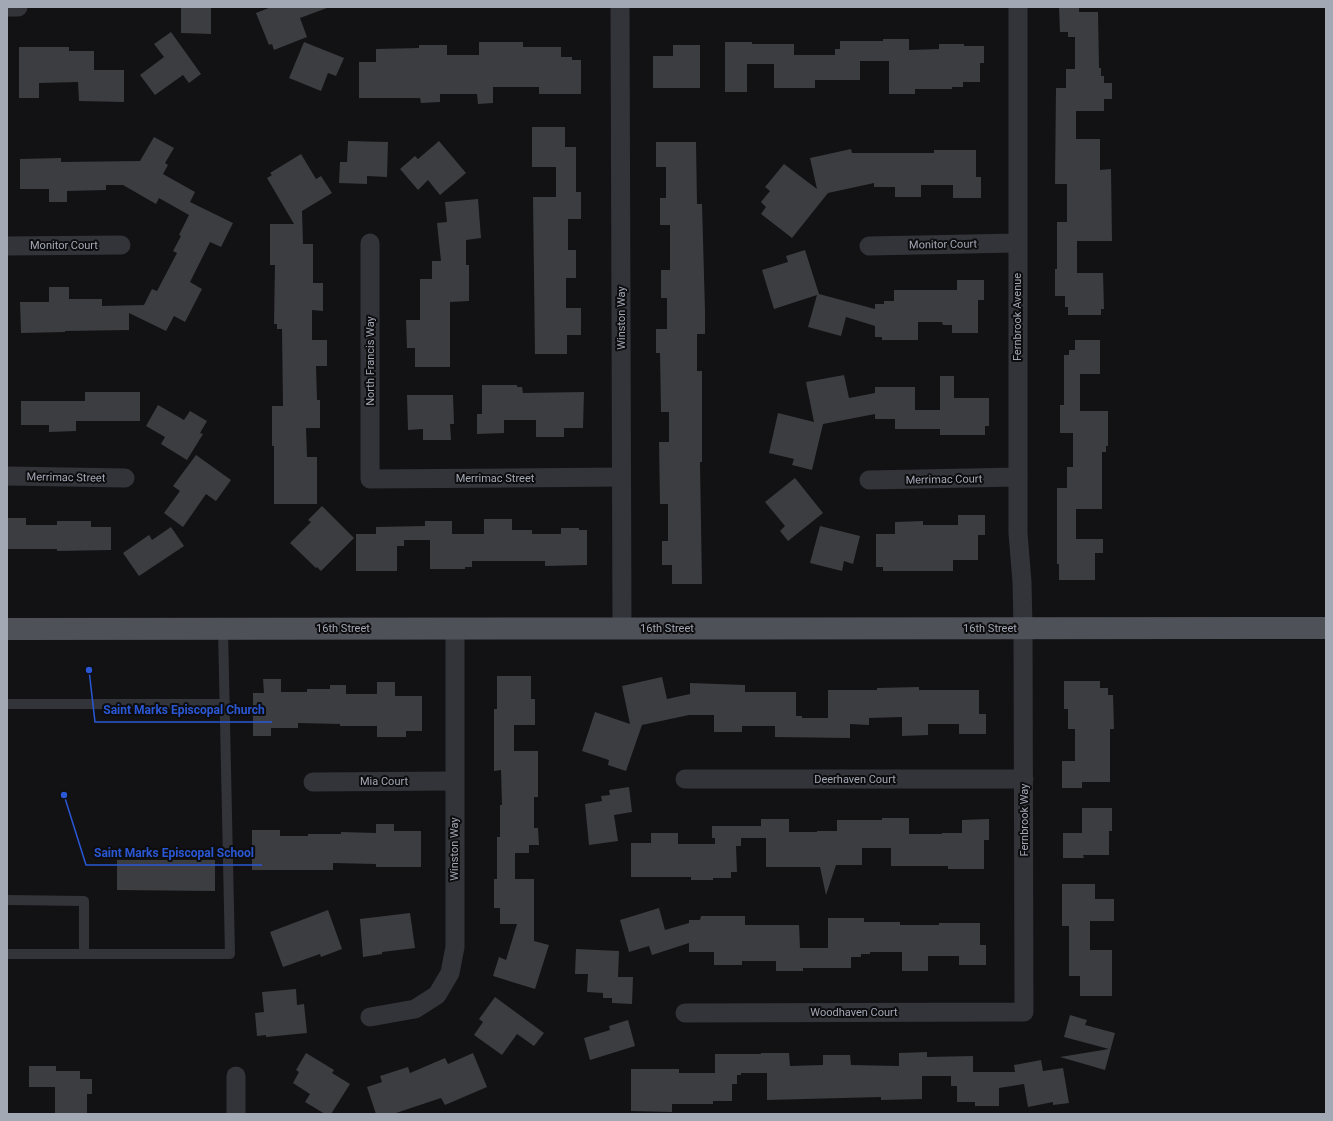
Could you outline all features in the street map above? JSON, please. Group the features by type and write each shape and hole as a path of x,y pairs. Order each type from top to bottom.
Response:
{"main road":[{"name":"16th Street","path":"7,629 1326,628"}],"street":[{"path":"7,7 18,7"},
{"name":"Winston Way","path":"620,7 622,628"},
{"name":"Fernbrook Avenue","path":"1018,7 1018,533 1022,582 1023,628"},
{"name":"North Francis Way","path":"370,243 370,479"},
{"name":"Monitor Court","path":"869,246 1017,243"},
{"name":"Monitor Court","path":"7,246 121,245"},
{"name":"Merrimac Street","path":"7,476 125,478"},
{"name":"Merrimac Street","path":"370,479 621,477"},
{"name":"Merrimac Court","path":"869,480 1018,477"},
{"name":"Winston Way","path":"370,1017 415,1009 437,995 450,973 455,947 455,628"},
{"name":"Fernbrook Way","path":"1023,628 1024,1012"},
{"name":"Deerhaven Court","path":"685,779 1024,779"},
{"name":"Mia Court","path":"313,782 454,781"},
{"name":"Woodhaven Court","path":"685,1013 1024,1012"},
{"path":"236,1076 236,1114"}],"lane":[{"path":"7,954 230,954 223,629"},
{"path":"7,704 225,704"},
{"path":"7,900 84,901 84,954"}],"building":[{"path":"181,7 211,7 211,34 181,33"},
{"path":"271,7 327,8 300,18 307,37 274,50 272,44 269,45 256,13"},
{"path":"1059,7 1079,7 1079,12 1098,12 1099,68 1101,68 1101,76 1104,76 1104,83 1112,83 1112,99 1104,99 1104,111 1076,111 1076,139 1100,139 1100,170 1111,169 1112,241 1077,241 1077,273 1103,273 1104,309 1101,309 1101,315 1068,315 1068,307 1065,307 1065,296 1055,296 1055,269 1057,269 1057,222 1067,222 1067,184 1055,184 1056,88 1066,88 1066,69 1075,69 1075,37 1068,37 1068,32 1060,32"},
{"path":"171,32 201,74 189,83 183,75 155,95 140,75 164,57 154,44"},
{"path":"883,39 909,39 909,50 939,49 939,44 984,46 984,63 980,63 980,82 963,82 963,87 952,87 952,89 915,89 915,94 889,94 889,61 860,61 860,80 815,80 815,88 774,88 774,64 747,64 747,92 725,92 725,42 752,42 752,44 794,44 794,55 835,55 835,49 840,49 840,41 883,41"},
{"path":"304,42 344,58 336,76 328,73 321,91 289,78"},
{"path":"479,42 523,42 523,47 561,47 561,57 572,57 572,60 581,60 581,94 539,94 539,87 493,87 493,103 478,104 477,94 440,94 440,102 421,103 420,98 359,98 359,62 376,62 376,49 419,48 419,45 447,45 447,55 479,55"},
{"path":"673,45 700,45 700,88 653,88 653,56 673,56"},
{"path":"19,47 69,47 69,51 94,51 94,70 124,70 124,102 79,101 78,82 39,83 39,98 19,98"},
{"path":"532,127 565,127 565,147 576,147 576,192 581,192 581,219 568,219 568,250 576,250 576,278 566,278 566,308 581,308 581,335 567,335 567,354 535,354 533,197 556,197 556,167 532,167"},
{"path":"154,137 174,148 165,163 168,165 163,174 195,192 190,202 233,223 221,247 210,242 190,282 202,289 185,322 174,316 166,331 129,313 129,330 21,333 20,302 49,302 49,287 69,287 69,299 102,299 102,306 144,305 152,289 157,291 177,253 173,251 181,236 179,235 189,215 159,198 156,204 123,185 106,185 106,190 67,191 67,202 49,202 49,189 20,189 20,159 61,158 61,162 140,161"},
{"path":"348,141 388,142 387,177 367,176 367,184 339,183 340,162 347,162"},
{"path":"439,141 466,173 440,195 428,180 418,190 400,169 415,156 418,159"},
{"path":"656,142 696,142 697,204 702,204 705,311 705,334 697,334 697,371 702,371 702,462 700,462 702,584 672,584 672,565 662,565 662,541 668,541 668,504 660,504 659,442 669,442 669,412 661,412 660,353 656,353 656,329 667,329 667,298 661,298 661,270 670,270 670,225 660,225 660,198 666,198 666,167 656,167"},
{"path":"851,149 852,153 934,153 934,150 976,150 976,177 981,177 981,198 953,198 953,185 921,185 921,197 895,197 895,187 874,187 874,183 828,193 792,238 761,214 766,207 761,202 770,191 765,187 784,164 817,189 810,158"},
{"path":"301,154 316,179 321,176 332,193 302,211 303,244 313,244 313,283 323,283 323,311 312,310 312,340 327,340 327,366 316,366 317,400 320,400 320,428 306,428 307,457 317,457 317,504 274,504 272,406 283,406 282,329 277,329 277,324 274,324 275,265 270,265 270,224 294,224 267,178 272,175 270,173"},
{"path":"478,199 481,238 466,240 466,265 469,265 469,301 450,302 450,367 415,367 415,348 407,348 406,320 420,320 420,279 432,279 432,261 441,261 437,223 447,222 445,202"},
{"path":"805,250 819,294 875,309 875,304 884,304 884,301 894,301 894,290 957,290 957,280 984,280 984,300 978,300 978,333 952,333 952,325 943,325 942,322 918,322 918,340 882,340 882,337 875,337 875,326 846,317 841,336 808,327 817,295 774,309 762,270 788,262 786,256"},
{"path":"1075,340 1100,340 1100,374 1080,374 1080,411 1108,411 1108,446 1106,446 1106,452 1102,452 1102,509 1076,509 1076,539 1103,539 1103,553 1095,553 1095,580 1059,580 1059,564 1057,564 1057,488 1067,488 1067,467 1073,467 1073,433 1060,433 1060,405 1064,405 1064,355 1069,355 1069,350 1075,350"},
{"path":"844,375 849,398 875,393 875,387 915,387 915,410 940,410 940,376 954,376 954,398 989,398 989,426 985,426 985,435 940,435 940,429 895,429 895,419 875,419 875,414 823,424 812,470 792,465 794,459 769,453 778,413 814,422 806,382"},
{"path":"482,385 517,385 517,387 522,387 523,393 584,392 583,428 564,428 564,437 536,437 536,420 504,420 504,433 477,434 477,414 482,414"},
{"path":"85,392 140,392 140,421 76,421 76,431 49,432 49,425 21,425 21,401 85,401"},
{"path":"407,395 453,395 454,424 450,424 451,440 423,440 423,429 408,430"},
{"path":"158,405 184,420 190,411 207,421 200,433 203,434 187,460 161,444 165,437 146,426"},
{"path":"196,455 231,480 216,501 206,494 183,527 164,513 180,491 173,486"},
{"path":"795,478 823,513 788,541 780,531 785,526 765,502"},
{"path":"322,506 354,538 321,571 290,543 311,522 308,520"},
{"path":"958,515 985,515 985,535 978,535 978,560 953,560 953,571 883,571 883,567 876,567 876,534 895,534 895,522 923,521 923,525 958,525"},
{"path":"7,518 26,518 26,525 57,525 57,521 91,521 91,527 111,527 111,550 57,551 57,549 7,549"},
{"path":"484,519 512,519 512,530 532,530 532,534 561,534 561,528 579,528 579,530 587,530 587,565 545,566 545,561 472,561 472,567 465,567 465,569 430,569 430,540 404,540 404,546 397,546 397,571 356,571 356,534 376,534 376,527 425,526 425,521 452,521 452,534 484,534"},
{"path":"820,526 860,536 853,564 844,561 842,571 810,563"},
{"path":"171,527 184,546 139,576 123,553 149,535 152,540"},
{"path":"497,676 531,676 531,699 535,699 535,725 514,725 514,751 538,751 538,797 534,797 534,828 538,828 539,845 529,845 529,853 515,853 515,879 534,879 534,941 549,945 535,989 493,976 499,957 506,960 517,924 500,924 500,908 494,908 494,879 497,879 497,837 500,837 500,805 502,805 501,770 494,771 494,709 497,709"},
{"path":"662,677 667,699 690,694 690,683 745,685 745,692 796,692 796,716 802,716 802,718 828,718 828,690 877,690 877,688 919,687 919,690 979,690 979,714 986,714 986,734 959,734 959,724 928,724 928,735 902,736 902,717 869,718 869,725 850,724 850,738 775,737 775,726 742,726 742,732 714,732 714,715 689,715 642,725 626,771 608,765 609,760 582,751 595,712 630,724 622,686"},
{"path":"263,679 281,679 281,692 307,692 307,689 330,689 330,685 346,685 346,694 377,694 377,682 395,682 395,696 422,696 422,731 406,731 406,737 377,737 377,726 340,726 340,724 298,723 298,728 271,728 271,736 253,736 253,693 264,693"},
{"path":"1064,681 1100,681 1100,688 1108,688 1108,695 1113,695 1114,729 1110,729 1110,782 1082,782 1082,788 1062,788 1062,761 1075,761 1075,729 1068,729 1068,709 1064,709"},
{"path":"629,787 632,812 614,815 618,841 589,845 585,804 602,801 601,796 610,795 609,790"},
{"path":"1082,808 1112,808 1112,831 1109,831 1109,855 1083,855 1084,858 1063,858 1063,833 1082,833"},
{"path":"882,818 909,818 909,834 962,833 962,820 989,819 989,840 984,840 984,869 948,869 948,866 891,866 891,848 862,848 862,865 836,865 826,895 820,867 766,867 766,838 741,838 741,846 736,846 737,872 731,872 731,878 691,880 691,877 631,877 631,843 651,843 651,833 678,833 678,844 715,844 715,838 712,838 712,826 761,826 761,819 789,819 789,832 817,832 837,831 837,820 882,820"},
{"path":"376,824 394,824 394,831 421,831 421,867 376,867 376,864 333,863 333,870 252,870 252,830 280,830 280,836 341,834 341,832 376,833"},
{"path":"117,860 215,860 215,891 117,890"},
{"path":"1062,884 1095,884 1095,899 1114,899 1114,921 1090,921 1090,950 1112,950 1112,996 1080,996 1080,976 1069,976 1069,926 1062,926"},
{"path":"659,908 665,930 689,923 689,920 700,920 701,916 745,916 745,925 799,925 800,948 828,948 828,918 864,918 864,922 900,922 900,925 980,923 980,945 986,945 986,965 959,965 959,956 928,956 928,971 902,971 902,952 870,952 870,954 861,954 861,957 851,957 851,968 803,968 803,971 776,971 776,961 742,961 742,965 714,965 714,952 689,952 689,943 652,955 649,946 629,952 620,920"},
{"path":"328,910 342,949 321,957 320,954 283,967 270,932"},
{"path":"410,913 415,948 382,952 382,954 363,957 360,919"},
{"path":"576,949 619,951 618,977 633,977 632,1004 612,1003 612,998 603,998 603,993 587,992 588,974 575,974"},
{"path":"296,989 297,1005 304,1004 307,1033 266,1037 266,1035 257,1036 255,1013 264,1012 262,992"},
{"path":"495,997 544,1033 534,1046 517,1034 502,1055 474,1035 483,1022 479,1019"},
{"path":"1070,1015 1087,1020 1085,1025 1115,1033 1105,1070 1060,1057 1109,1049 1064,1037"},
{"path":"628,1020 635,1046 590,1060 584,1038 610,1030 609,1026"},
{"path":"927,1052 927,1057 973,1056 973,1072 1015,1072 1014,1065 1041,1060 1043,1071 1063,1068 1069,1103 1053,1105 1053,1102 1028,1107 1024,1084 999,1088 999,1106 975,1106 975,1102 957,1102 957,1086 951,1086 951,1076 922,1076 922,1099 881,1100 881,1097 767,1100 767,1073 741,1073 741,1075 737,1075 737,1084 732,1084 732,1101 713,1101 713,1104 672,1104 672,1112 631,1111 631,1069 679,1069 679,1073 715,1073 715,1054 761,1053 789,1053 790,1066 823,1065 823,1055 850,1055 851,1065 899,1066 899,1053"},
{"path":"306,1053 334,1070 332,1073 350,1084 331,1114 325,1114 305,1102 310,1094 293,1083 299,1072 296,1070"},
{"path":"473,1053 487,1087 445,1105 441,1098 393,1114 376,1114 367,1087 382,1082 380,1076 408,1067 410,1073 445,1058 448,1064"},
{"path":"29,1066 56,1066 56,1071 80,1071 80,1079 92,1079 92,1094 87,1094 87,1114 55,1114 55,1087 29,1087"}],"place":[{"name":"Saint Marks Episcopal Church","path":"89,670"},
{"name":"Saint Marks Episcopal School","path":"64,795"}]}
